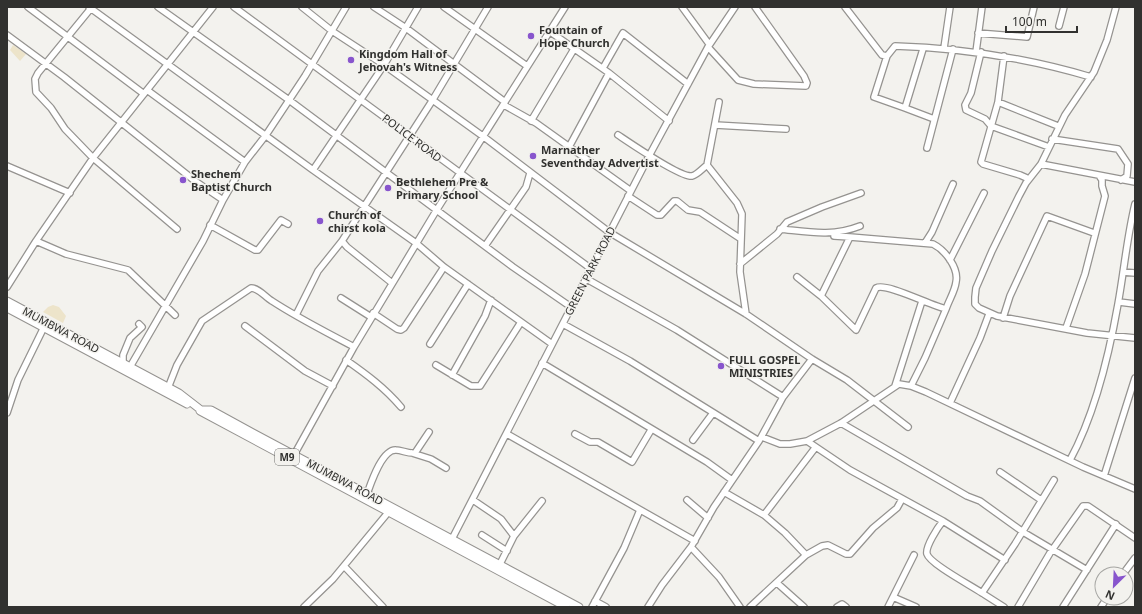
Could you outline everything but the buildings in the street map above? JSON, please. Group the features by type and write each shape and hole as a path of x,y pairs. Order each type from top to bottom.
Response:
{"main road":[{"name":"MUMBWA ROAD","path":"7,300 168,388 201,410 211,410 294,455 343,484 367,494 390,510 452,539 566,607"},
{"name":"MUMBWA ROAD","path":"7,308 499,567 579,607"}],"street":[{"path":"28,7 67,37 245,162"},
{"path":"158,7 290,100 436,211 571,307"},
{"path":"7,287 36,241 94,158 213,7"},
{"name":"POLICE ROAD","path":"234,7 510,211 590,268"},
{"path":"302,7 332,31 384,65 484,137 609,232 746,314 812,359 830,369 908,427"},
{"path":"126,365 164,306 245,162 290,100 346,7"},
{"path":"374,7 406,28 504,103 569,146 657,216 661,215 674,201 677,201 688,210 700,212 741,240"},
{"path":"314,170 384,65 418,7"},
{"path":"444,7 527,66"},
{"path":"296,315 318,271 342,241 408,135 432,101 488,7"},
{"path":"294,455 372,315 565,7"},
{"path":"682,7 709,45 738,80 754,84 802,86 808,84 755,7"},
{"name":"GREEN PARK ROAD","path":"452,539 629,193 709,45 735,7"},
{"path":"845,7 882,56 887,56"},
{"path":"944,48 950,7"},
{"path":"982,7 978,32 978,52 971,94 965,105 966,110 985,119 991,126 1049,146"},
{"path":"978,32 1027,37 1034,7"},
{"path":"1059,26 1064,7"},
{"path":"1116,7 1107,40 1091,77 1058,126 1041,164 1029,179 999,237 976,288 975,304 989,314 1003,318 1112,336 1135,338"},
{"path":"177,229 94,158 65,129 51,108 36,92 35,79 45,64 91,8 167,65 416,243 444,267 552,344"},
{"path":"549,31 609,73 669,121"},
{"path":"602,68 623,33 688,84"},
{"path":"7,35 123,122 195,181 223,200"},
{"path":"934,119 874,97 887,56 895,46 923,49 944,48 1018,58 1091,77"},
{"path":"531,121 574,49"},
{"path":"904,108 923,49"},
{"path":"927,148 953,49"},
{"path":"1004,56 998,102 981,162 983,164 1020,174 1029,179"},
{"path":"569,146 609,73"},
{"path":"618,135 649,156 692,176 707,165 719,102"},
{"path":"998,102 1058,126"},
{"path":"715,125 786,129"},
{"path":"1052,139 1118,149 1128,164 1126,176 1121,180"},
{"path":"1041,164 1100,177 1135,182"},
{"path":"707,165 741,209 743,223 740,264 743,301 746,314"},
{"path":"7,166 70,193"},
{"path":"485,246 526,187 530,173"},
{"path":"1066,328 1085,274 1094,233 1105,196 1100,177"},
{"path":"924,243 932,232 953,184"},
{"path":"740,264 787,222 861,193"},
{"path":"950,260 984,193"},
{"path":"1070,460 1080,441 1093,405 1112,336 1135,204"},
{"path":"1003,318 1010,296 1047,216 1094,233"},
{"path":"210,225 255,250 258,250 281,220 288,224"},
{"path":"780,229 832,233 846,232 860,226"},
{"path":"810,234 924,243 938,246 950,260 956,274 956,280 925,358 911,386"},
{"path":"821,296 850,237"},
{"path":"36,241 66,254 128,270 175,315"},
{"path":"342,241 347,247 392,283"},
{"path":"341,298 397,329 404,328 444,267"},
{"path":"1123,272 1135,273"},
{"path":"797,277 821,296 856,330 876,288 879,286 887,286 922,301 946,308"},
{"path":"586,278 677,330 783,397"},
{"path":"430,344 468,284"},
{"path":"168,388 177,365 202,321 251,288 257,290 296,315 354,347"},
{"path":"452,375 485,316 491,300"},
{"path":"895,386 922,301"},
{"path":"1119,302 1135,304"},
{"path":"950,403 977,345 989,314"},
{"path":"436,365 472,386 480,386 521,322"},
{"path":"126,365 123,355 130,338 142,327 139,324"},
{"path":"563,324 630,361 713,413 760,439 780,444 807,442 841,423 899,384 911,386 950,403 1104,476 1135,489"},
{"path":"245,326 299,367 333,386"},
{"path":"7,413 18,380 44,327"},
{"path":"648,607 662,584 695,541 724,492 760,439 783,397 812,359"},
{"path":"346,360 374,380 391,395 401,407"},
{"path":"542,363 651,430 707,462 732,480"},
{"path":"1104,476 1135,378"},
{"path":"693,440 713,413"},
{"path":"841,423 967,496 980,501 1022,532 1087,570"},
{"path":"575,434 590,442 598,442 632,462 651,430"},
{"path":"412,453 417,452 429,432"},
{"path":"507,434 695,541"},
{"path":"807,442 902,499 942,521 1005,560"},
{"path":"764,515 815,448"},
{"path":"367,494 383,458 388,452 395,450 412,453 431,459 446,468"},
{"path":"1000,472 1040,500"},
{"path":"982,593 1005,560 1040,500 1054,480"},
{"path":"724,492 764,515 785,533 806,555"},
{"path":"750,607 806,555 822,546 828,545 846,554 850,554 873,528 897,508 902,499"},
{"path":"473,500 501,519 514,536"},
{"path":"687,500 708,518"},
{"path":"499,567 514,536 542,501"},
{"path":"1018,607 1052,550 1085,505 1116,524 1135,538"},
{"path":"304,607 344,566 390,510"},
{"path":"592,607 624,548 640,510"},
{"path":"942,521 927,548 927,554 930,559 1004,607"},
{"path":"1063,607 1116,524"},
{"path":"482,535 507,551"},
{"path":"691,547 719,577 740,607"},
{"path":"888,607 914,555"},
{"path":"344,566 383,607"},
{"path":"777,583 804,607"},
{"path":"893,598 916,607"},
{"path":"594,601 606,607"},
{"path":"837,607 842,604 846,607"}],"shaded area":[{"path":"13,45 26,54 20,61 10,50"},
{"path":"53,305 59,307 66,316 63,323 43,312 48,307"}],"place":[{"name":"Fountain of Hope Church","path":"531,36"},
{"name":"Kingdom Hall of Jehovah's Witness","path":"351,60"},
{"name":"Marnather Seventhday Advertist","path":"533,156"},
{"name":"Shechem Baptist Church","path":"183,180"},
{"name":"Bethlehem Pre & Primary School","path":"388,188"},
{"name":"Church of chirst kola","path":"320,221"},
{"name":"FULL GOSPEL MINISTRIES","path":"721,366"}]}
